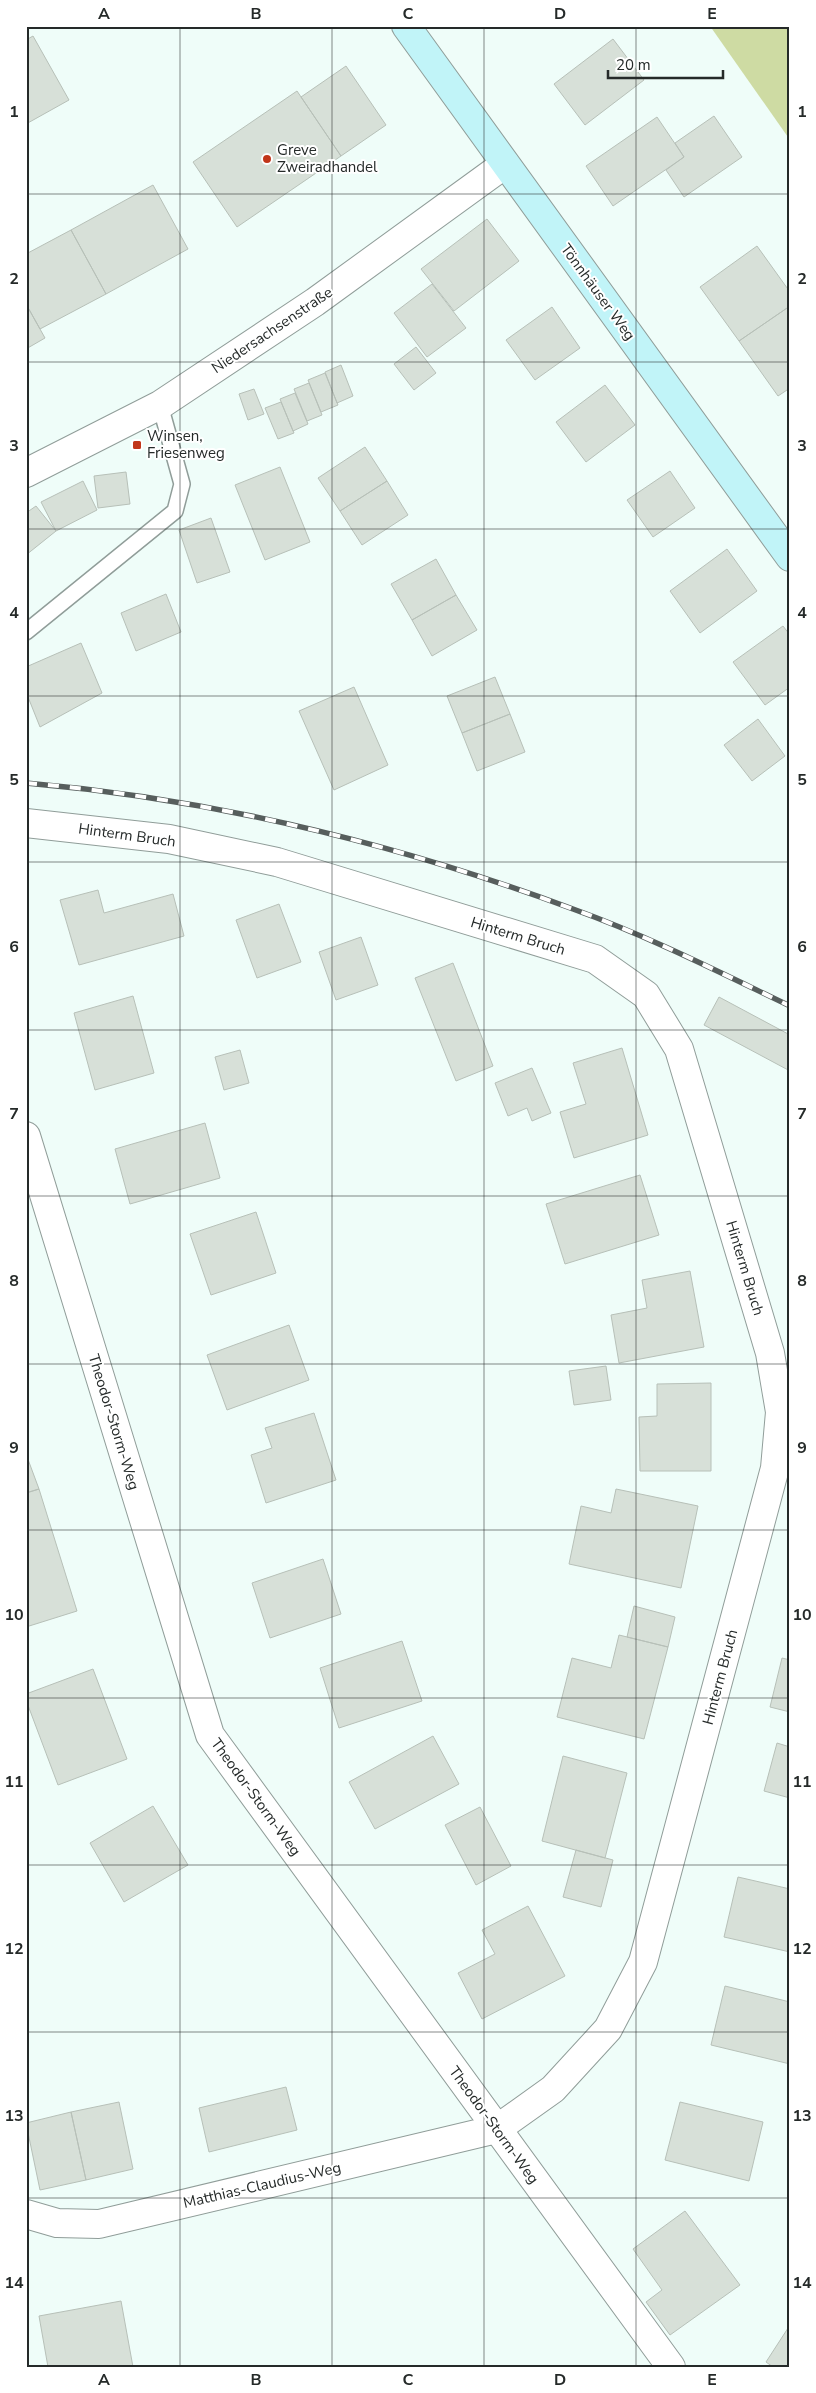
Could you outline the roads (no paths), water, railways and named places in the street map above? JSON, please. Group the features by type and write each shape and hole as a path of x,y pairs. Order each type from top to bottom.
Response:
{"main road":[{"name":"Tönnhäuser Weg","path":"406,26 790,558"}],"street":[{"name":"Niedersachsenstraße","path":"26,473 160,405 315,302 505,164"},
{"name":"Hinterm Bruch","path":"26,823 169,840 277,862 595,959 646,995 679,1049 770,1353 780,1412 775,1468 643,1962 608,2029 553,2089 497,2129"},
{"name":"Theodor-Storm-Weg","path":"26,1136 210,1735 671,2367"},
{"name":"Matthias-Claudius-Weg","path":"26,2214 57,2223 99,2224 497,2129"}],"lane":[{"path":"26,632 175,511 182,484 160,405"}],"railway":[{"path":"26,783 166,800 235,813 304,828 440,864 573,909 629,931 790,1006"}],"place":[{"name":"Greve Zweiradhandel","path":"267,159"},
{"name":"Winsen, Friesenweg","path":"137,445"}]}
